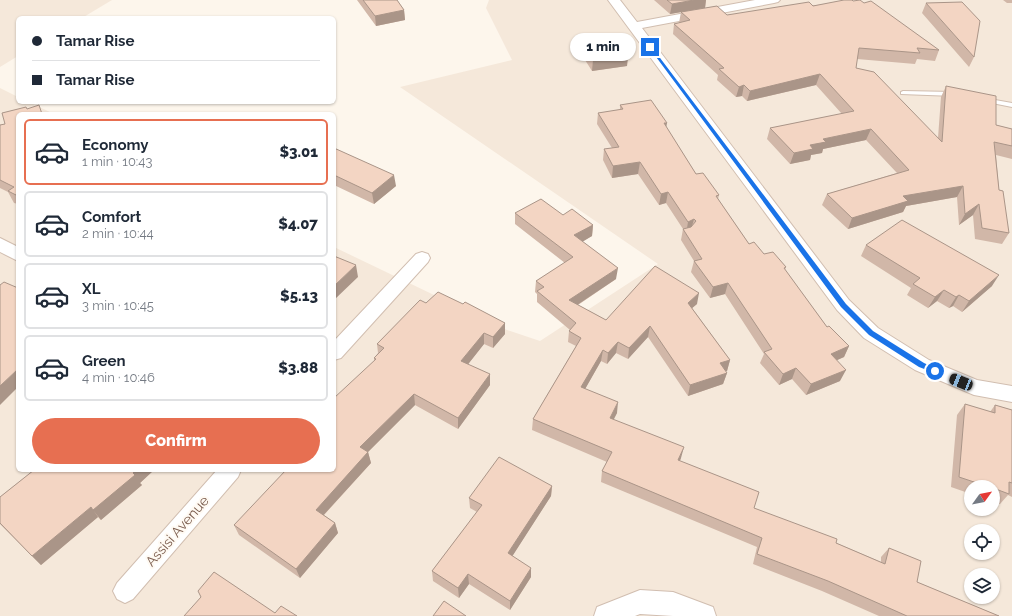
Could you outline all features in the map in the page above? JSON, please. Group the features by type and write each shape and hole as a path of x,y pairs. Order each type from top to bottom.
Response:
{"street":[{"path":"614,0 844,305 871,333 922,365 974,387 1012,394"},
{"path":"634,26 774,0"},
{"path":"0,244 16,254"},
{"path":"336,351 422,258"},
{"name":"Assisi Avenue","path":"124,591 228,472"},
{"path":"606,616 640,602 672,604 704,616"}],"lane":[{"path":"903,93 960,95"},
{"path":"975,98 1012,106"}],"shaded area":[{"path":"0,0 112,0 85,16 16,16 16,57 0,67"},
{"path":"489,0 1012,0 1012,616 0,616 0,88 16,96 16,104 33,104 50,112 16,112 16,472 336,472 336,248 507,330 540,341 658,264 400,87 512,60 486,8"}],"building":[{"path":"363,0 397,0 404,10 375,16"},
{"path":"667,0 694,0 672,4"},
{"path":"844,0 860,0 864,3 871,1 939,50 917,48 920,53 859,48 856,68 874,72 942,142 946,86 996,96 996,125 1012,129 1012,146 994,142 999,190 1003,191 1009,233 982,228 979,204 965,214 963,186 903,196 908,201 852,218 827,194 909,170 871,129 823,139 826,142 810,145 813,149 794,153 770,128 854,111 820,74 750,91 744,85 739,87 719,69 724,68 674,24 690,20 681,12 717,6 727,15 809,2 813,6"},
{"path":"962,2 980,21 974,57 926,3"},
{"path":"616,37 628,55 593,60 581,41"},
{"path":"651,100 667,123 664,123 696,174 703,173 719,195 716,196 749,244 754,242 764,254 773,252 786,267 784,268 827,327 829,326 849,346 831,354 846,370 811,384 796,368 783,374 764,352 772,349 728,283 713,287 694,261 702,259 683,229 691,227 696,221 694,219 688,222 668,192 661,194 640,162 613,166 604,149 619,147 598,113 623,109 620,105"},
{"path":"39,105 41,112 16,112 16,195 8,191 14,187 0,180 0,125 5,124 2,113 26,107 27,109"},
{"path":"336,149 394,175 372,193 336,176"},
{"path":"541,199 563,215 572,209 593,225 574,235 618,268 569,300 606,320 655,266 699,293 688,303 730,360 720,363 727,373 690,385 650,326 629,348 618,342 608,353 603,350 581,387 618,402 610,418 684,447 678,460 759,492 754,508 837,539 836,543 885,564 889,548 921,561 917,582 964,601 964,604 970,604 999,616 907,616 828,581 757,554 762,538 602,471 612,452 533,419 581,338 569,331 576,323 537,291 544,287 536,281 573,257 515,213"},
{"path":"902,220 999,275 969,301 959,295 956,297 944,290 935,297 913,284 920,278 866,245"},
{"path":"336,257 356,265 336,284"},
{"path":"4,282 16,287 16,371 0,386 0,285"},
{"path":"438,292 463,304 465,302 505,323 493,337 484,333 461,361 490,374 458,418 414,394 360,447 368,452 316,510 335,523 296,569 234,525 284,472 336,472 336,396 376,359 374,358 384,348 377,344 420,300 426,303"},
{"path":"965,404 995,413 995,405 1012,410 1012,483 1009,482 1009,494 1000,491 1000,480 968,480 959,477"},
{"path":"499,457 552,486 508,553 531,568 510,601 468,574 458,588 432,571 482,505 469,498"},
{"path":"31,472 134,472 133,473 135,475 93,510 91,507 32,556 0,523 0,497"},
{"path":"214,572 275,613 281,606 297,616 184,616 201,597 198,591"},
{"path":"444,601 466,616 433,616"}],"route":[{"path":"650,47 844,305 871,333 922,365 935,371"}]}
